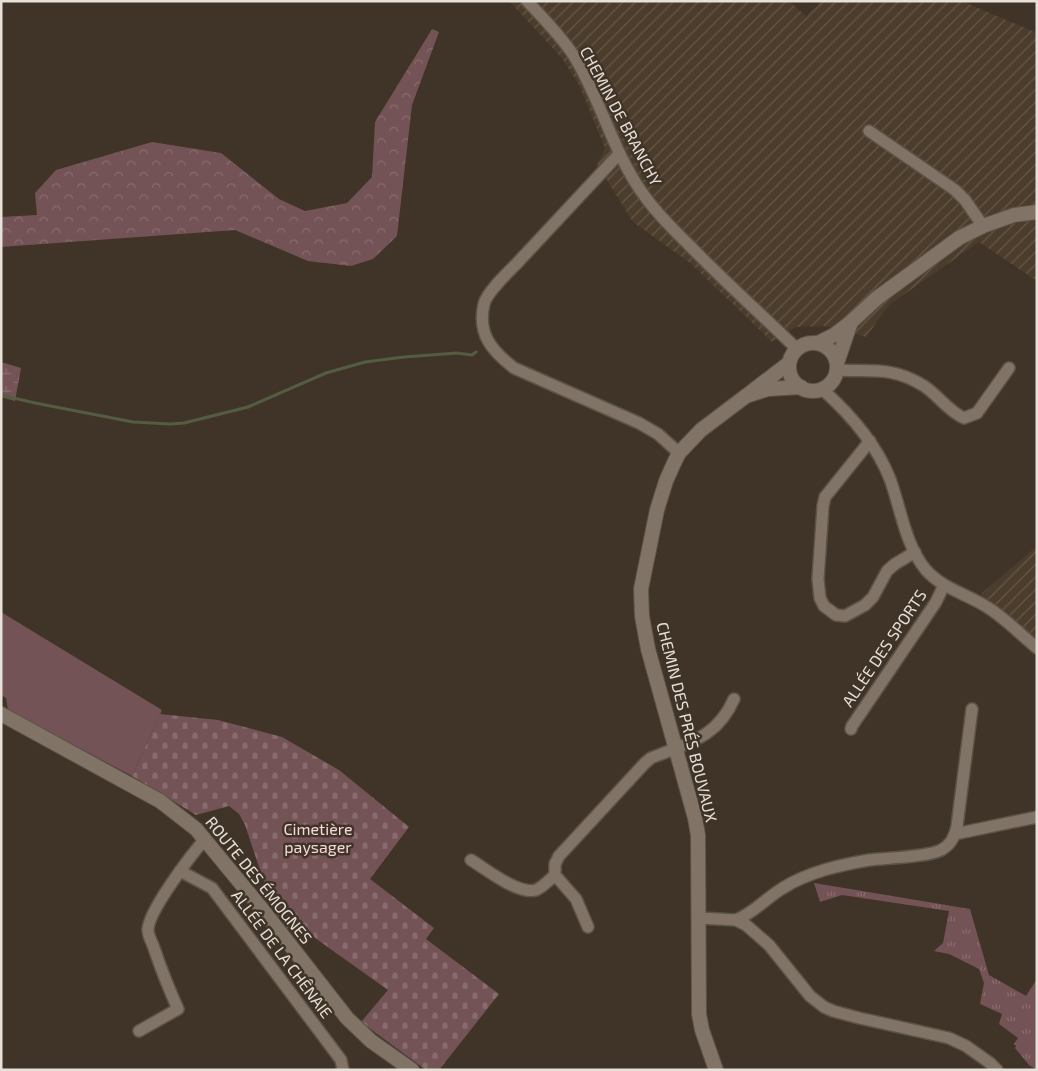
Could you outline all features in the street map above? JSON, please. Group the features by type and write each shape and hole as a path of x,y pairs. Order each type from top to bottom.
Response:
{"street":[{"name":"CHEMIN DE BRANCHY","path":"527,1 548,23 574,56 620,154 646,198 667,223 796,349"},
{"path":"869,131 955,190 965,200 982,226"},
{"path":"620,154 505,276 484,301 482,313 484,329 489,345 514,368 639,423 658,434 679,453"},
{"path":"818,343 834,335 877,298 959,238 982,226 1014,215 1037,212"},
{"path":"746,396 768,390 801,387 810,390 822,389 832,382 851,322"},
{"path":"801,387 791,377 789,363 796,349 810,342 826,346 832,352 837,366"},
{"name":"CHEMIN DES PRÉS BOUVAUX","path":"716,1070 702,1030 699,1014 698,836 695,818 648,649 642,616 641,589 657,510 666,481 679,453 702,430 789,363"},
{"path":"837,366 885,370 907,377 926,387 955,414 964,418 977,413 1009,368"},
{"path":"822,389 870,441 889,478 915,552 926,570 944,585 989,608 1037,648"},
{"path":"870,441 825,497 822,506 818,579 820,598 824,606 836,615 845,616 855,612 873,597 887,571 915,552"},
{"name":"ALLÉE DES SPORTS","path":"851,729 870,697 936,602 944,585"},
{"path":"588,928 576,899 555,875 555,864 559,856 645,763 651,758 698,740 712,731 729,712 734,699"},
{"path":"736,920 748,915 770,896 799,879 827,869 869,860 939,851 951,842 955,834 972,710"},
{"name":"ROUTE DES ÉMOGNES","path":"1,714 160,801 189,823 204,839 347,1018 371,1041 412,1070"},
{"path":"955,834 1037,817"},
{"path":"139,1031 178,1009 160,966 148,929 154,913 180,871 204,839"},
{"path":"471,860 514,886 526,890 535,890 543,886 555,875"},
{"name":"ALLÉE DE LA CHÊNAIE","path":"180,871 212,888 341,1060 342,1070"},
{"path":"698,918 736,920 746,925 761,937 810,996 824,1007 859,1018 949,1038 966,1046 997,1070"}],"shaded area":[{"path":"509,1 789,1 806,16 822,1 962,1 1037,33 1037,281 979,242 889,305 866,337 825,326 796,327 772,342 690,263 633,222 597,164 605,148 579,85 561,57"},
{"path":"1037,546 1037,641 1010,616 981,594"}],"green space":[{"path":"432,29 439,32 412,105 397,236 373,259 351,266 308,261 235,230 1,247 1,217 37,215 35,193 56,170 152,142 221,153 279,199 305,211 347,203 372,177 375,122"},
{"path":"1,362 21,368 15,401 1,397"},
{"path":"1,612 162,710 132,776 8,710 6,698 1,695"},
{"name":"Cimetière paysager","path":"160,714 218,720 282,737 339,770 409,827 370,879 434,928 426,939 499,994 439,1070 426,1070 361,1022 388,990 308,933 295,928 288,929 273,909 245,825 239,814 229,806 196,815 132,776"},
{"path":"814,883 970,909 989,975 1026,996 1037,979 1037,1070 1029,1065 1015,1048 1014,1044 1018,1038 999,1024 1002,1014 980,1004 984,983 979,969 949,954 934,951 943,943 949,911 842,895 820,902"}],"waterway":[{"path":"1,395 133,422 184,423 248,407 326,373 365,362 457,353 472,355 476,352"}]}
